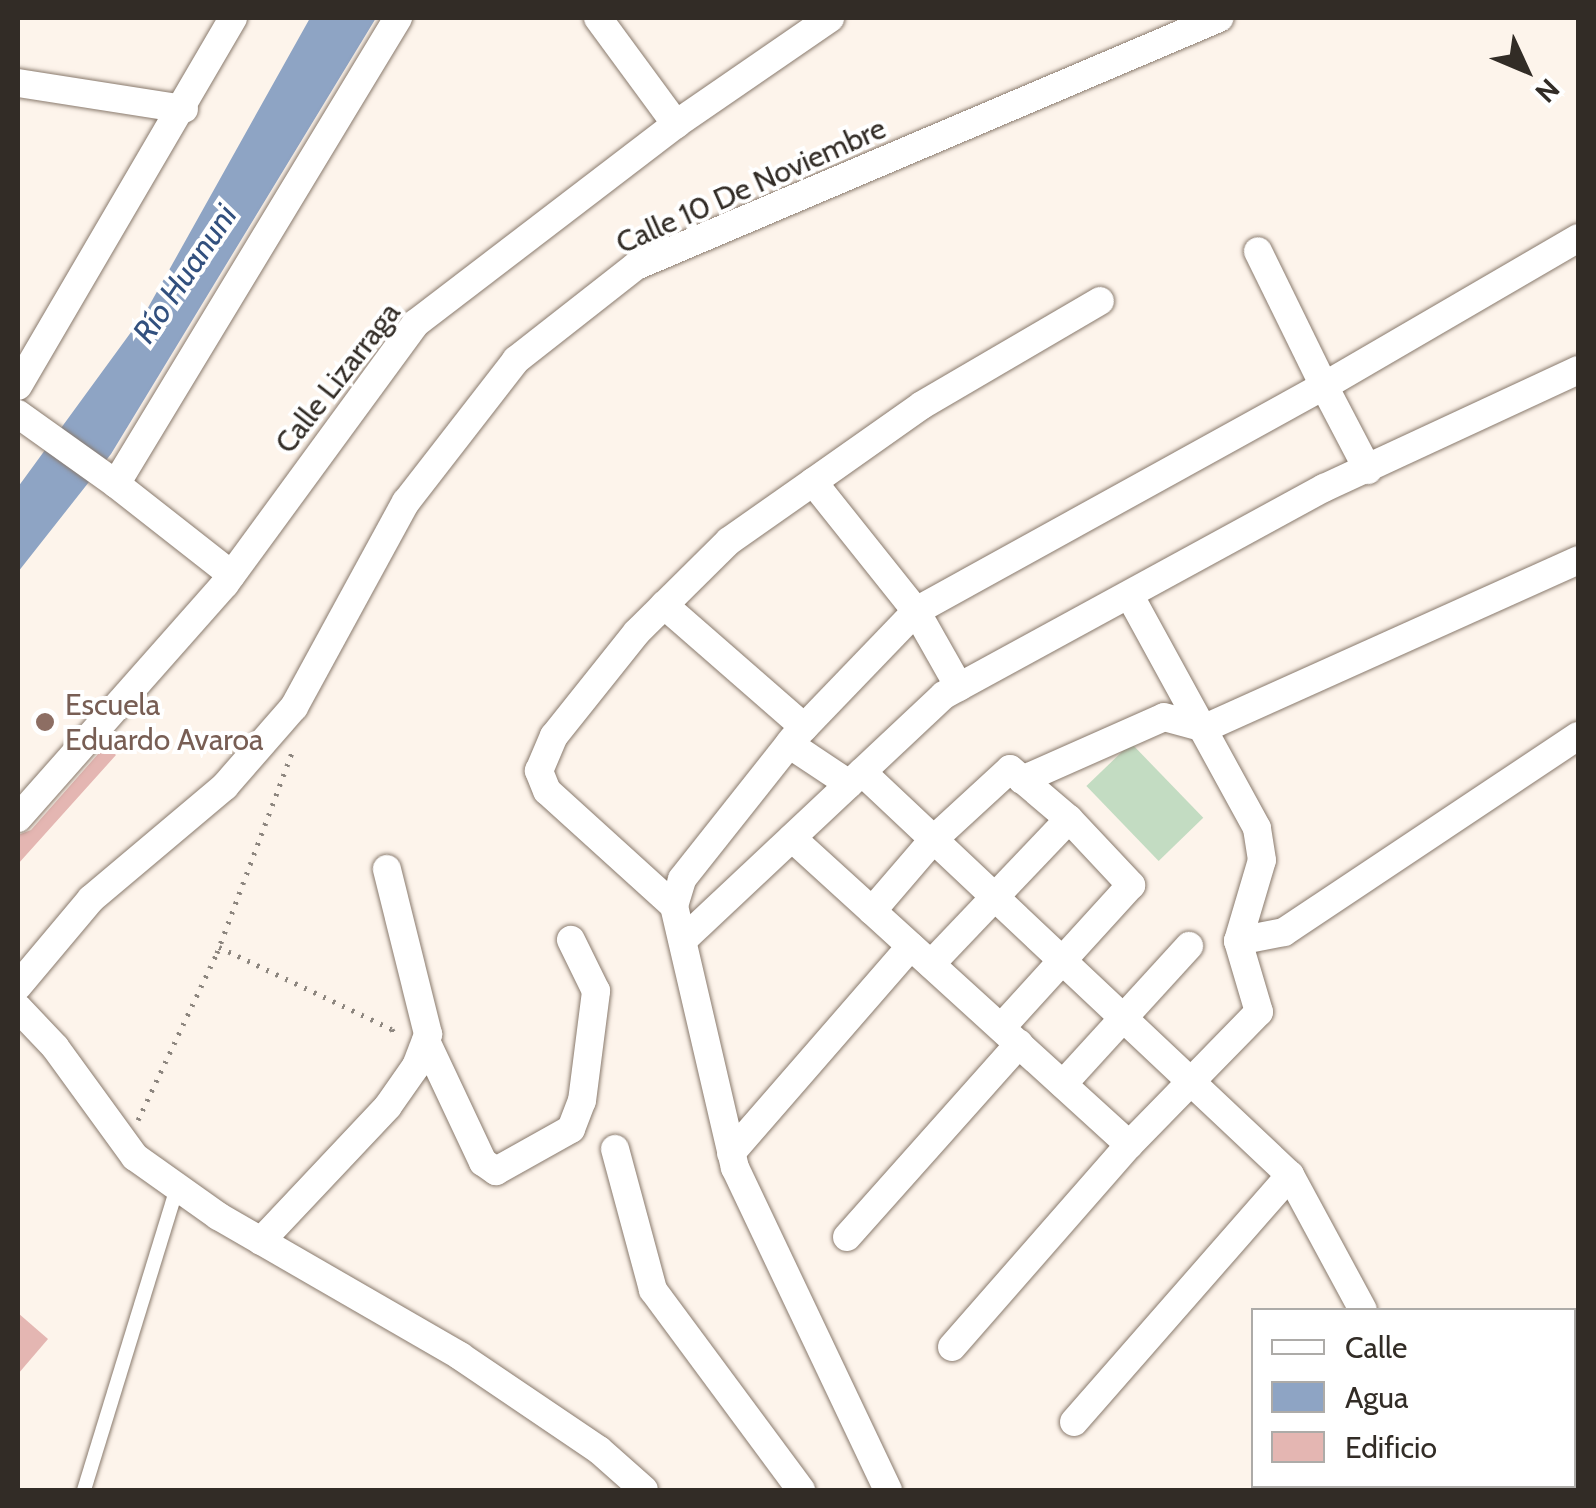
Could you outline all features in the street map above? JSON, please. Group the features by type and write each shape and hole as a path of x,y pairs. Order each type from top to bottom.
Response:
{"street":[{"path":"18,386 184,109 232,18"},
{"path":"110,479 398,18"},
{"path":"598,18 676,124"},
{"name":"Calle Lizarraga","path":"18,818 232,575 416,323 676,124 830,18"},
{"name":"Calle 10 De Noviembre","path":"18,986 90,899 225,786 294,708 406,502 516,360 636,266 1219,18"},
{"path":"18,82 184,109"},
{"path":"674,906 682,879 797,736 916,611 1324,386 1578,238"},
{"path":"1258,251 1368,470"},
{"path":"888,1490 731,1153 674,906 547,791 538,771 554,736 664,605 728,541 922,404 1100,301"},
{"path":"684,940 855,778 959,687 1368,470 1578,370"},
{"path":"18,414 48,439 110,479 232,575"},
{"path":"812,482 916,611 959,687"},
{"path":"1022,780 1164,718 1204,728 1578,560"},
{"path":"952,1347 1129,1144 1259,1012 1238,941 1262,860 1257,828 1131,598"},
{"path":"664,605 797,736 934,839 1196,1080 1290,1175 1362,1308"},
{"path":"1238,941 1284,932 1578,736"},
{"path":"847,1237 1010,1036 1064,959 1132,885 1069,820 1010,770 934,839 872,910"},
{"path":"731,1153 921,955 996,897 1069,820"},
{"path":"792,838 1129,1144"},
{"path":"387,869 426,1011 426,1042 483,1162 496,1171 571,1128 582,1101 596,991 571,940"},
{"path":"1064,1084 1189,946"},
{"path":"18,1008 55,1047 124,1145 177,1187 261,1241 460,1356 599,1450 644,1490"},
{"path":"261,1241 388,1106 426,1042"},
{"path":"615,1149 653,1290 801,1490"},
{"path":"1074,1422 1290,1175"}],"lane":[{"path":"84,1490 177,1187"}],"path":[{"path":"124,1145 219,947 298,734"},
{"path":"219,947 392,1029 392,1052"}],"green space":[{"path":"1131,743 1203,818 1159,861 1086,786"}],"water":[{"name":"Río Huanuni","path":"310,18 376,18 111,454 18,572 18,487 145,313"}],"building":[{"path":"106,745 116,755 18,864 18,835 31,830"},
{"path":"18,1313 48,1339 18,1374"}],"place":[{"name":"Escuela Eduardo Avaroa","path":"45,722"}]}
